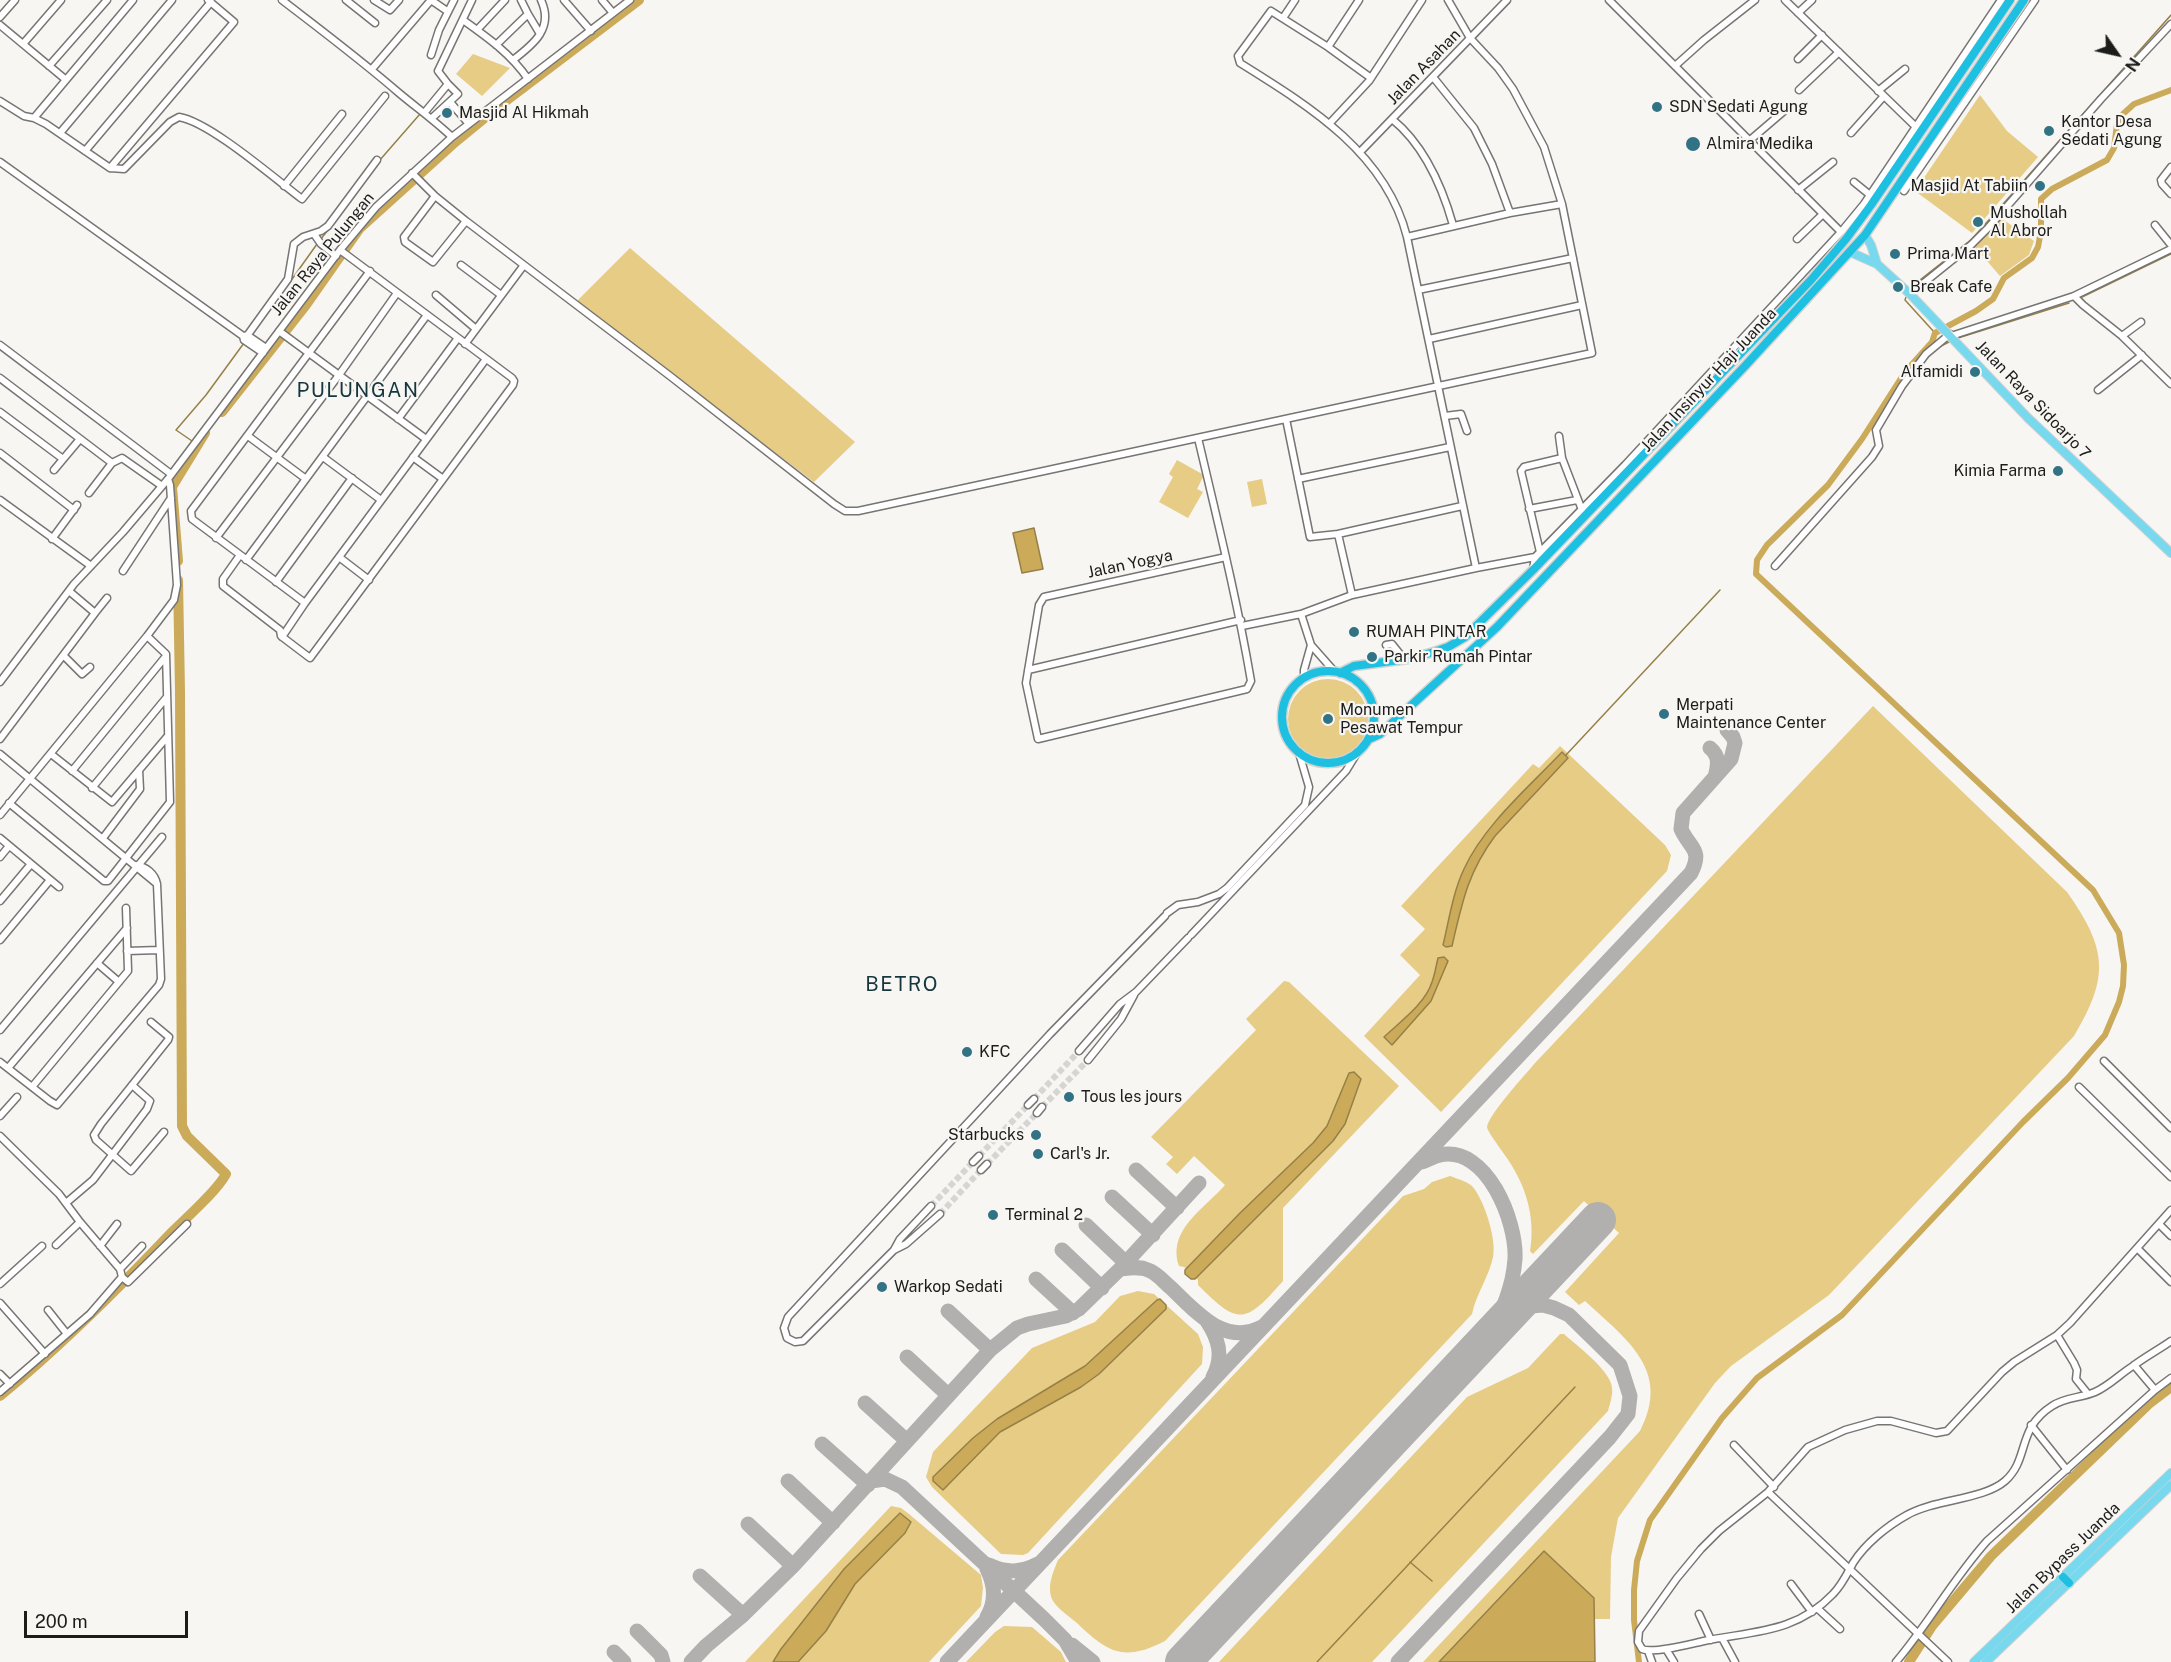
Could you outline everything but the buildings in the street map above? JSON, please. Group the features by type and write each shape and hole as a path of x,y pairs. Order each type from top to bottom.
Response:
{"highway":[{"name":"Jalan Insinyur Haji Juanda","path":"1337,672 1354,666 1408,659 1434,652 1457,642 1478,626 1736,357 1807,277 1846,239 1938,105 1981,36 2010,0"},
{"name":"Jalan Insinyur Haji Juanda","path":"1369,739 1380,734 1470,654 1745,366 1850,252 1865,235 2024,0"},
{"path":"1938,105 1948,111"},
{"path":"1736,357 1745,366"},
{"path":"1554,549 1563,557"},
{"path":"1337,672 1358,682 1370,699 1374,719 1369,739 1357,753 1328,764 1308,759 1299,753 1287,738 1282,711 1289,693 1304,678 1313,674 1337,672"}],"main road":[{"name":"Jalan Raya Sidoarjo 7","path":"1865,235 1877,264"},
{"name":"Jalan Raya Sidoarjo 7","path":"1850,252 1877,264 1910,294 2028,417 2170,549"},
{"name":"Jalan Bypass Juanda","path":"1986,1662 2171,1473"},
{"name":"Jalan Bypass Juanda","path":"1974,1662 2171,1485"}],"street":[{"path":"0,17 15,0"},
{"path":"23,44 61,0"},
{"path":"49,66 107,0"},
{"path":"34,118 133,0"},
{"path":"60,133 172,0"},
{"path":"282,0 425,112 451,138"},
{"path":"346,0 375,22"},
{"path":"374,0 390,10 399,0"},
{"path":"372,69 431,0 447,11"},
{"path":"431,55 435,39 454,0"},
{"path":"432,118 458,93 438,71 472,0"},
{"path":"477,30 506,0"},
{"path":"521,0 540,34"},
{"path":"513,60 525,51 543,31 547,20 541,0"},
{"path":"564,0 591,31"},
{"path":"602,0 612,13"},
{"name":"Jalan Raya Pulungan","path":"0,682 89,565 123,532 160,484 180,463 265,350 283,333 339,252 376,207 416,177 451,138 630,0"},
{"path":"1283,18 1295,0"},
{"path":"1328,46 1359,0"},
{"path":"1330,123 1371,78 1422,0"},
{"path":"416,177 466,221 845,511 858,511 1590,354 1592,351 1562,204 1544,147 1513,88 1470,38 1448,0"},
{"name":"Jalan Asahan","path":"1360,152 1507,0"},
{"path":"1609,0 1841,232"},
{"path":"1675,66 1755,0"},
{"path":"1785,0 1915,126"},
{"path":"1798,13 1812,0"},
{"name":"Jalan Insinyur Haji Juanda","path":"1538,554 1807,277 1841,232 1868,205 1870,195 1915,126 1981,36 2001,0"},
{"path":"1904,191 2035,0"},
{"path":"85,151 209,1 234,22 110,168"},
{"path":"1371,78 1328,46 1274,12 1268,13 1238,56 1238,60 1330,123 1360,152 1383,180 1392,196 1407,237 1442,385 1450,447 1476,568"},
{"path":"496,45 528,14"},
{"path":"463,20 513,60 528,79"},
{"path":"1910,294 1971,245 1988,228 2101,99 2171,24"},
{"path":"0,25 65,79"},
{"path":"1798,58 1822,35"},
{"path":"1799,90 1839,52"},
{"path":"1878,91 1905,69"},
{"path":"1433,77 1474,128 1492,164 1510,213"},
{"path":"425,112 448,84"},
{"path":"0,101 24,116 34,118 60,133 110,168 124,169 170,122 179,117 187,118 206,128 302,199 385,96"},
{"path":"1851,133 1884,96"},
{"path":"450,102 469,124"},
{"path":"1749,141 1784,111"},
{"path":"284,186 342,114"},
{"path":"1392,119 1408,135 1432,170 1453,225"},
{"path":"247,338 288,279 294,244 303,237 328,226 377,160"},
{"path":"0,162 265,350"},
{"path":"1798,190 1833,162"},
{"path":"2171,167 2161,180 2171,194"},
{"path":"1854,182 1870,195"},
{"path":"435,196 404,237 405,242 433,262 466,221"},
{"path":"1407,237 1453,225 1562,204"},
{"path":"1797,239 1823,214"},
{"path":"1775,566 1872,457 1879,446 1876,430 1888,410 1918,363 1950,334 2074,296 2171,247 2155,225"},
{"path":"314,234 321,244 349,256 512,378 514,381 369,580 309,658 282,637 280,630 223,586 223,579 243,558 306,479 427,315"},
{"path":"1418,290 1574,258"},
{"path":"460,265 501,296"},
{"path":"465,344 524,265"},
{"path":"305,603 192,519 191,511 370,272"},
{"path":"216,537 339,375 397,293"},
{"path":"436,295 476,329"},
{"path":"2074,296 2122,336 2171,384"},
{"path":"1430,339 1582,305"},
{"path":"2122,336 2141,322"},
{"path":"283,333 426,439"},
{"path":"398,419 458,338"},
{"path":"0,345 169,474 177,594 147,636 0,815"},
{"path":"2098,390 2142,355"},
{"path":"282,637 486,359"},
{"path":"0,378 112,463"},
{"path":"0,412 63,459"},
{"path":"1445,416 1461,414 1467,431"},
{"path":"1286,419 1310,537 1338,534 1462,506"},
{"path":"248,436 306,479"},
{"path":"1559,436 1562,458 1582,510"},
{"path":"1198,438 1241,623 1251,681 1246,689 1041,739 1037,737 1026,683 1028,670 1241,623 1301,614 1352,595 1538,554"},
{"path":"54,470 80,440"},
{"path":"1298,479 1450,447"},
{"path":"0,453 75,508 52,539"},
{"path":"323,456 381,500"},
{"path":"413,457 443,479"},
{"path":"89,493 112,463 124,458 160,484"},
{"path":"1533,570 1538,554 1522,469 1562,458"},
{"path":"276,582 352,478"},
{"path":"123,571 171,497"},
{"path":"0,500 89,565"},
{"path":"1529,509 1577,500"},
{"path":"1338,534 1352,595"},
{"path":"339,557 369,580"},
{"name":"Jalan Yogya","path":"1028,670 1041,601 1047,596 1226,557"},
{"path":"69,591 95,613"},
{"path":"0,739 107,598"},
{"path":"1301,614 1311,645 1337,672"},
{"path":"0,1030 134,863 170,802 166,656 165,652 147,636"},
{"path":"1386,645 1392,644 1400,654 1408,659"},
{"path":"1304,678 1304,669 1311,645"},
{"path":"64,656 82,674 90,667"},
{"path":"72,771 166,656"},
{"path":"92,788 166,698"},
{"path":"51,754 109,801 114,801 167,737"},
{"path":"931,1206 900,1239 894,1250 803,1341 795,1342 787,1338 784,1328 788,1317 1050,1034 1166,914 1178,905 1198,902 1220,894 1305,805 1308,788 1299,753"},
{"path":"1079,1051 1120,1004 1136,992 1346,771 1357,753"},
{"path":"0,754 134,863 157,885 161,979 159,985 60,1103 54,1104 0,1062"},
{"path":"103,838 140,789 140,770"},
{"path":"9,803 104,881 108,881 134,863 162,837"},
{"path":"0,838 59,887"},
{"path":"0,857 9,846"},
{"path":"0,901 31,864"},
{"path":"0,940 50,880"},
{"path":"32,1087 129,970 126,908"},
{"path":"8,1068 127,928"},
{"path":"127,951 159,950"},
{"path":"96,963 119,982"},
{"path":"1088,1059 1121,1019 1136,992"},
{"path":"151,1022 169,1037 168,1040 94,1135 96,1140 131,1171 164,1132"},
{"path":"2104,1061 2171,1128"},
{"path":"66,1203 93,1180 147,1109 150,1101 132,1085"},
{"path":"2079,1087 2171,1177"},
{"path":"0,1116 17,1097"},
{"path":"1028,1105 1034,1099"},
{"path":"1036,1113 1042,1107"},
{"path":"0,1137 66,1203 120,1269 125,1279"},
{"path":"973,1162 979,1156"},
{"path":"981,1170 987,1164"},
{"path":"2171,1210 2070,1323 2057,1335 2008,1367 1943,1433 1930,1432 1884,1420 1845,1430 1808,1447 1771,1489 1709,1540 1677,1578 1639,1631 1638,1642 1643,1650 1666,1649 1780,1628 1815,1610 1835,1592 1867,1546 1893,1523 1909,1513 1989,1490 2005,1480 2017,1465 2031,1425 2052,1406 2102,1388 2171,1341"},
{"path":"894,1250 906,1244 940,1214"},
{"path":"56,1245 80,1222"},
{"path":"100,1246 117,1224"},
{"path":"0,1392 90,1314 125,1279 187,1224"},
{"path":"2159,1224 2171,1236"},
{"path":"0,1284 42,1246"},
{"path":"120,1269 142,1246"},
{"path":"2137,1248 2171,1282"},
{"path":"0,1303 45,1354"},
{"path":"48,1310 67,1334"},
{"path":"2057,1335 2074,1363 2077,1370 2076,1378 2088,1394"},
{"path":"2134,1365 2155,1390"},
{"path":"0,1374 10,1384"},
{"path":"1896,1662 1919,1636 1968,1563 1987,1541 2171,1378"},
{"path":"2031,1425 2067,1470"},
{"path":"1734,1444 1771,1489 1850,1570 1948,1662"},
{"path":"1791,1584 1815,1610 1840,1629"},
{"path":"1700,1614 1711,1640"},
{"path":"1722,1638 1735,1662"},
{"path":"1666,1649 1674,1662"},
{"path":"1648,1651 1652,1662"}],"shaded area":[{"path":"473,54 510,68 482,96 456,74"},
{"path":"1980,95 2007,131 2038,157 1972,233 1915,191"},
{"path":"2001,218 2034,241 2029,255 2000,276 1974,246"},
{"path":"630,248 855,442 814,482 576,302"},
{"path":"1177,460 1204,475 1197,489 1203,492 1188,518 1159,502 1173,477 1169,474"},
{"path":"1262,479 1267,504 1252,507 1247,482"},
{"path":"1034,528 1043,569 1022,573 1013,533"},
{"path":"1328,679 1343,682 1356,691 1365,704 1368,719 1365,734 1356,747 1343,756 1328,759 1313,756 1300,747 1291,734 1288,719 1291,704 1300,691 1313,682"},
{"path":"1873,706 2067,892 2090,930 2099,963 2094,996 2086,1015 2074,1036 1829,1295 1731,1366 1715,1383 1618,1518 1611,1557 1610,1619 1595,1619 1594,1598 1544,1551 1439,1662 1423,1662 1640,1431 1649,1409 1651,1390 1640,1357 1629,1343 1585,1301 1579,1305 1565,1292 1619,1233 1584,1201 1533,1254 1530,1251 1532,1229 1526,1196 1512,1166 1488,1130 1489,1121 1500,1104 1535,1063"},
{"path":"1560,746 1665,845 1671,855 1667,871 1441,1112 1364,1036 1420,975 1400,955 1425,929 1401,906 1533,764 1539,768"},
{"path":"1562,752 1568,758 1495,836 1478,862 1467,888 1452,946 1446,947 1443,945 1454,897 1460,878 1473,853 1508,807"},
{"path":"1444,957 1448,961 1431,1001 1392,1045 1384,1037 1424,998 1432,982 1438,958"},
{"path":"1284,981 1289,982 1399,1086 1283,1208 1283,1281 1250,1312 1233,1313 1223,1308 1198,1285 1198,1280 1184,1267 1179,1266 1177,1253 1178,1242 1190,1221 1225,1185 1194,1156 1177,1174 1166,1164 1173,1157 1151,1137 1256,1030 1246,1019"},
{"path":"1354,1072 1361,1079 1345,1124 1333,1141 1195,1279 1191,1279 1185,1274 1185,1270 1313,1143 1327,1126 1349,1073"},
{"path":"1450,1176 1470,1184 1477,1192 1493,1241 1491,1264 1472,1314 1165,1641 1138,1651 1127,1652 1117,1651 1098,1641 1053,1601 1050,1585 1058,1560 1403,1196"},
{"path":"1138,1291 1154,1294 1198,1334 1203,1347 1202,1364 1028,1553 1023,1555 1001,1554 932,1487 926,1477 933,1452 1032,1348 1095,1322 1120,1296"},
{"path":"1160,1299 1166,1305 1166,1309 1099,1374 1081,1387 1000,1432 943,1490 933,1481 933,1477 973,1438 997,1419 1085,1366"},
{"path":"1560,1334 1564,1334 1592,1358 1610,1380 1612,1393 1608,1411 1372,1662 1219,1662 1467,1397 1528,1368"},
{"path":"891,1506 901,1508 909,1514 981,1575 983,1588 981,1606 929,1662 745,1662"},
{"path":"900,1513 911,1522 905,1533 855,1584 826,1631 798,1662 773,1662 844,1569"},
{"path":"1544,1551 1594,1598 1595,1662 1439,1662"},
{"path":"1004,1626 1032,1627 1061,1652 1066,1662 966,1662 995,1632"}],"waterway":[{"path":"222,412 306,305 360,228 453,144 503,103 639,0"},
{"path":"1911,287 1972,239 2171,15"},
{"path":"1639,1662 1634,1620 1634,1590 1637,1561 1650,1520 1722,1418 1757,1378 1842,1315 2023,1122 2068,1078 2105,1035 2119,1002 2123,986 2124,965 2119,933 2093,890 1756,574 1757,560 1767,545 1828,485 1862,439 1905,372 1932,342 1935,333 1993,299 2004,278 2032,258 2038,247 2041,231 2041,199 2052,189 2107,160 2114,148 2117,124 2123,114 2134,104 2171,90"},
{"path":"379,161 420,114 422,115"},
{"path":"439,130 447,137"},
{"path":"320,240 328,230"},
{"path":"290,282 317,244"},
{"path":"2080,298 2171,254"},
{"path":"1906,297 1905,300 1935,333"},
{"path":"1958,338 2069,303"},
{"path":"1939,347 1951,341"},
{"path":"192,441 176,430 206,395 244,343"},
{"path":"1890,410 1905,387"},
{"path":"1881,407 1886,410"},
{"path":"178,561 172,487 205,433"},
{"path":"0,1396 67,1337 110,1295 209,1196 226,1174 187,1136 182,1126 178,580"},
{"path":"1566,755 1720,590"},
{"path":"1317,1662 1575,1387"},
{"path":"1909,1662 1932,1626 1991,1556 2150,1403 2171,1387"},
{"path":"1410,1562 1432,1581"}],"taxiway":[{"path":"947,1662 1691,873 1696,859 1694,850 1681,829 1683,813 1731,759 1735,743 1727,730"},
{"path":"1710,748 1717,758 1715,777"},
{"path":"1422,1162 1440,1155 1457,1155 1472,1162 1485,1174 1505,1207 1514,1243 1514,1270 1506,1300 1488,1337"},
{"path":"1136,1170 1177,1208"},
{"path":"691,1662 793,1566 990,1350 1017,1328 1066,1316 1079,1309 1120,1269 1199,1183"},
{"path":"1112,1197 1153,1235"},
{"path":"1086,1225 1126,1263"},
{"path":"1062,1250 1102,1288"},
{"path":"1120,1269 1141,1268 1154,1273 1212,1324 1223,1329 1235,1333 1248,1332 1262,1327"},
{"path":"1036,1279 1073,1313"},
{"path":"1398,1662 1610,1437 1628,1414 1630,1396 1620,1365 1569,1315 1543,1305 1519,1310 1504,1320"},
{"path":"948,1311 990,1350"},
{"path":"1207,1321 1219,1348 1218,1362 1213,1377"},
{"path":"907,1357 948,1395"},
{"path":"865,1403 907,1441"},
{"path":"822,1444 868,1485"},
{"path":"871,1481 885,1479 902,1487 1044,1619 1065,1640 1078,1662"},
{"path":"788,1481 833,1523"},
{"path":"748,1524 793,1566"},
{"path":"989,1565 1014,1571 1038,1564"},
{"path":"987,1569 992,1581 993,1593 992,1605 987,1617"},
{"path":"700,1576 743,1615"},
{"path":"637,1631 661,1655 663,1662"},
{"path":"1072,1645 1093,1662"},
{"path":"614,1652 624,1662"},
{"path":"1180,1662 1187,1657"}],"runway":[{"path":"1183,1662 1598,1220"}],"tunnel":[{"path":"1034,1099 1079,1051"},
{"path":"1042,1107 1088,1060"},
{"path":"979,1156 1028,1105"},
{"path":"987,1164 1037,1113"},
{"path":"931,1206 973,1162"},
{"path":"940,1214 981,1170"}],"place":[{"name":"SDN Sedati Agung","path":"1657,107"},
{"name":"Masjid Al Hikmah","path":"447,113"},
{"name":"Kantor Desa Sedati Agung","path":"2049,131"},
{"name":"Almira Medika","path":"1693,144"},
{"name":"Masjid At Tabiin","path":"2040,186"},
{"name":"Mushollah Al Abror","path":"1978,222"},
{"name":"Prima Mart","path":"1895,254"},
{"name":"Break Cafe","path":"1898,287"},
{"name":"Alfamidi","path":"1975,372"},
{"name":"Kimia Farma","path":"2058,471"},
{"name":"RUMAH PINTAR","path":"1354,632"},
{"name":"Parkir Rumah Pintar","path":"1372,657"},
{"name":"Merpati Maintenance Center","path":"1664,714"},
{"name":"Monumen Pesawat Tempur","path":"1328,719"},
{"name":"KFC","path":"967,1052"},
{"name":"Tous les jours","path":"1069,1097"},
{"name":"Starbucks","path":"1036,1135"},
{"name":"Carl's Jr.","path":"1038,1154"},
{"name":"Terminal 2","path":"993,1215"},
{"name":"Warkop Sedati","path":"882,1287"}],"district":[{"name":"PULUNGAN","path":"358,391"},
{"name":"BETRO","path":"902,985"}]}
